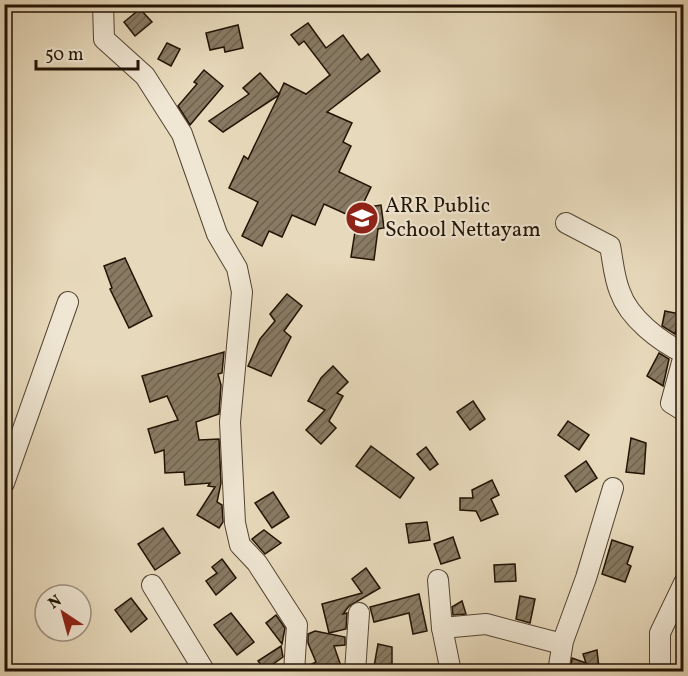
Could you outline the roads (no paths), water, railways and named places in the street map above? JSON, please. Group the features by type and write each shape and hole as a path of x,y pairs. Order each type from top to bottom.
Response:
{"street":[{"path":"103,4 104,39 145,76 182,134 217,234 237,268 241,301 230,422 236,523 240,545 257,563 297,626 297,660 294,672"},
{"path":"566,223 610,246 620,294 641,323 663,344 684,354 671,403 684,411"},
{"path":"4,483 68,303"},
{"path":"558,672 562,644 586,578 613,488"},
{"path":"438,580 442,628 451,672"},
{"path":"660,672 660,633 684,583"},
{"path":"152,585 205,672"},
{"path":"355,672 359,613"},
{"path":"442,628 486,624 562,644"}],"place":[{"name":"ARR Public School Nettayam","path":"362,218"}]}
